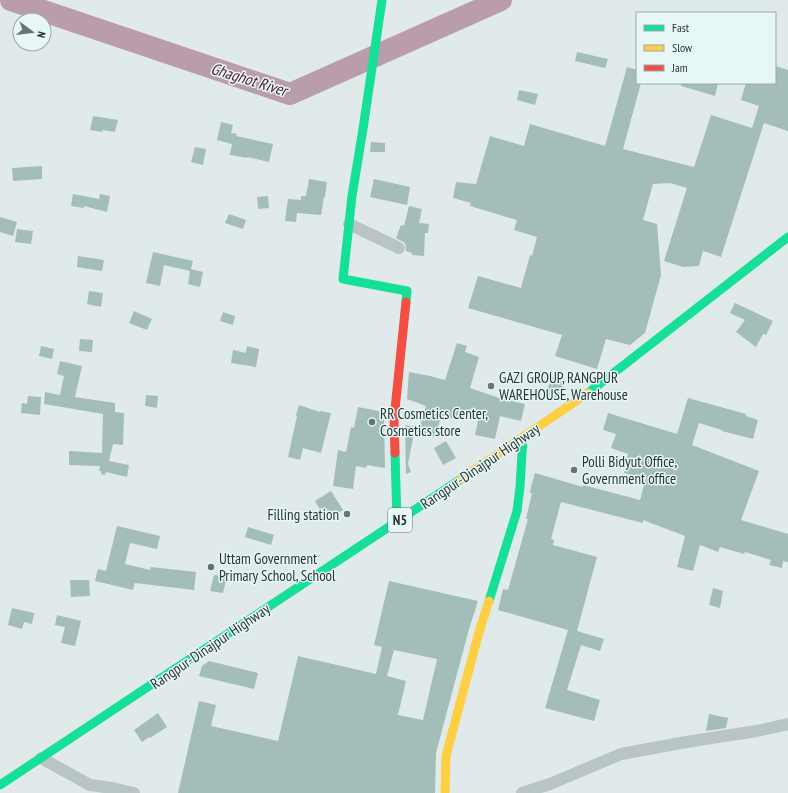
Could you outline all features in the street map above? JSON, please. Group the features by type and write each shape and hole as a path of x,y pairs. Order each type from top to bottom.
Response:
{"main road":[{"path":"382,0 352,196 343,279 406,291 394,419 397,522"},
{"name":"Rangpur-Dinajpur Highway","path":"0,785 397,522 594,389 788,237"},
{"path":"446,793 446,756 479,632 517,510 523,437"}],"street":[{"path":"349,224 399,248"},
{"path":"522,793 550,784 621,754 758,731 788,724"},
{"path":"41,758 90,785 134,793"}],"building":[{"path":"577,52 608,59 605,68 575,61"},
{"path":"776,66 788,70 788,131 764,123 721,257 703,251 699,266 683,267 664,261 687,188 670,183 653,184 643,220 657,224 661,275 645,333 630,345 606,339 597,369 555,356 562,335 468,308 478,276 521,288 530,255 532,256 537,237 514,230 517,220 470,206 471,203 453,198 456,182 476,184 490,136 524,146 530,124 605,146 627,67 636,70 636,84 641,84 623,149 694,167 711,115 752,128 759,106 741,100 746,84 776,84"},
{"path":"681,84 718,84 715,96 681,86"},
{"path":"519,90 538,94 535,105 517,100"},
{"path":"93,116 118,120 115,132 90,130"},
{"path":"221,122 233,125 231,133 237,134 236,136 273,144 269,162 230,155 232,144 217,140"},
{"path":"371,142 385,143 385,152 370,152"},
{"path":"195,147 206,149 203,165 191,162"},
{"path":"42,166 42,179 13,181 12,168"},
{"path":"309,179 327,182 321,215 297,213 296,222 285,221 288,199 301,200 301,196 306,196"},
{"path":"374,179 410,187 407,205 370,197"},
{"path":"73,194 99,199 100,194 110,196 107,212 84,206 84,208 71,206"},
{"path":"268,196 269,208 258,209 257,197"},
{"path":"409,206 422,209 419,223 429,224 428,233 425,233 424,256 412,255 412,253 406,251 405,243 396,238 401,225 404,226"},
{"path":"229,214 246,220 243,229 225,223"},
{"path":"0,217 17,222 13,236 0,232"},
{"path":"17,229 33,231 31,244 15,242"},
{"path":"153,252 193,261 191,269 203,272 200,287 188,284 190,271 164,265 160,286 146,283"},
{"path":"78,256 104,260 102,271 77,267"},
{"path":"89,291 103,293 101,307 87,304"},
{"path":"735,303 773,321 766,335 763,334 756,347 736,332 745,320 730,313"},
{"path":"134,311 152,319 147,330 129,323"},
{"path":"223,312 235,316 233,325 220,321"},
{"path":"80,339 93,340 92,352 79,351"},
{"path":"457,343 467,346 465,352 479,357 470,388 499,398 525,404 521,421 500,416 495,439 475,435 479,416 459,409 456,420 441,415 436,437 418,433 426,406 407,399 409,372 445,380"},
{"path":"41,346 54,349 52,359 39,356"},
{"path":"247,346 259,349 256,367 231,363 233,350 246,353"},
{"path":"60,361 82,366 75,397 115,403 115,412 124,413 123,445 113,444 109,461 129,465 127,477 106,472 105,475 101,474 101,471 99,471 100,466 69,465 69,451 102,453 103,414 44,404 45,392 60,395 64,376 57,374"},
{"path":"553,376 566,381 557,399 545,394"},
{"path":"146,395 158,396 157,408 145,406"},
{"path":"28,396 41,397 40,415 21,413 22,403 27,404"},
{"path":"688,398 746,414 746,416 758,420 753,439 699,423 692,445 759,471 741,520 788,534 788,562 783,561 782,568 769,565 771,560 745,552 744,554 720,547 718,552 700,545 693,571 677,567 685,536 643,520 643,523 561,502 551,539 554,540 553,545 597,557 577,631 604,639 600,651 581,645 567,690 600,700 594,721 545,708 568,630 498,610 503,589 508,590 528,519 526,519 532,493 530,493 531,487 535,473 583,487 583,485 640,500 646,478 624,473 628,454 611,448 616,434 603,430 608,413 677,434"},
{"path":"299,405 320,412 331,413 321,453 303,448 300,460 288,457"},
{"path":"358,407 384,412 385,468 367,465 366,468 356,466 353,489 333,486 338,450 346,452 351,427 354,428"},
{"path":"405,425 415,427 408,464 411,472 406,474"},
{"path":"446,441 456,458 443,465 434,448"},
{"path":"331,491 343,510 332,517 326,508 321,511 315,501"},
{"path":"117,526 160,536 157,549 130,543 125,564 150,570 151,567 196,572 194,590 135,583 133,590 95,581 98,569 106,571"},
{"path":"248,527 274,535 271,545 245,537"},
{"path":"214,575 227,576 223,593 210,591"},
{"path":"70,580 89,580 90,596 71,597"},
{"path":"389,581 478,601 469,629 436,753 435,793 178,793 199,701 216,705 211,726 278,741 298,656 376,674 382,647 374,645","holes":["394,650 437,659 423,720 398,715 406,681 387,676"]},
{"path":"713,588 723,591 720,608 709,605"},
{"path":"12,608 34,613 32,624 24,622 22,629 8,625"},
{"path":"57,615 81,621 75,646 61,643 65,627 55,625"},
{"path":"209,661 258,673 254,689 199,676 202,666"},
{"path":"158,713 167,727 142,742 134,730"},
{"path":"709,714 728,718 726,728 706,731"}],"waterway":[{"name":"Ghaghot River","path":"11,0 290,94 501,0"}],"traffic: fast":[{"path":"382,0 352,196 343,279 407,291 406,302"},
{"path":"588,393 788,237"},
{"path":"489,601 517,511 523,437"},
{"path":"395,453 397,522"},
{"path":"0,785 461,479"}],"traffic: slow":[{"path":"461,479 588,393"},
{"path":"445,793 446,756 479,632 489,601"}],"traffic: jam":[{"path":"395,453 394,419 406,302"}],"place":[{"name":"GAZI GROUP, RANGPUR WAREHOUSE, Warehouse","path":"491,386"},
{"name":"RR Cosmetics Center, Cosmetics store","path":"372,422"},
{"name":"Polli Bidyut Office, Government office","path":"574,470"},
{"name":"Filling station","path":"347,514"},
{"name":"Uttam Government Primary School, School","path":"211,567"}]}
